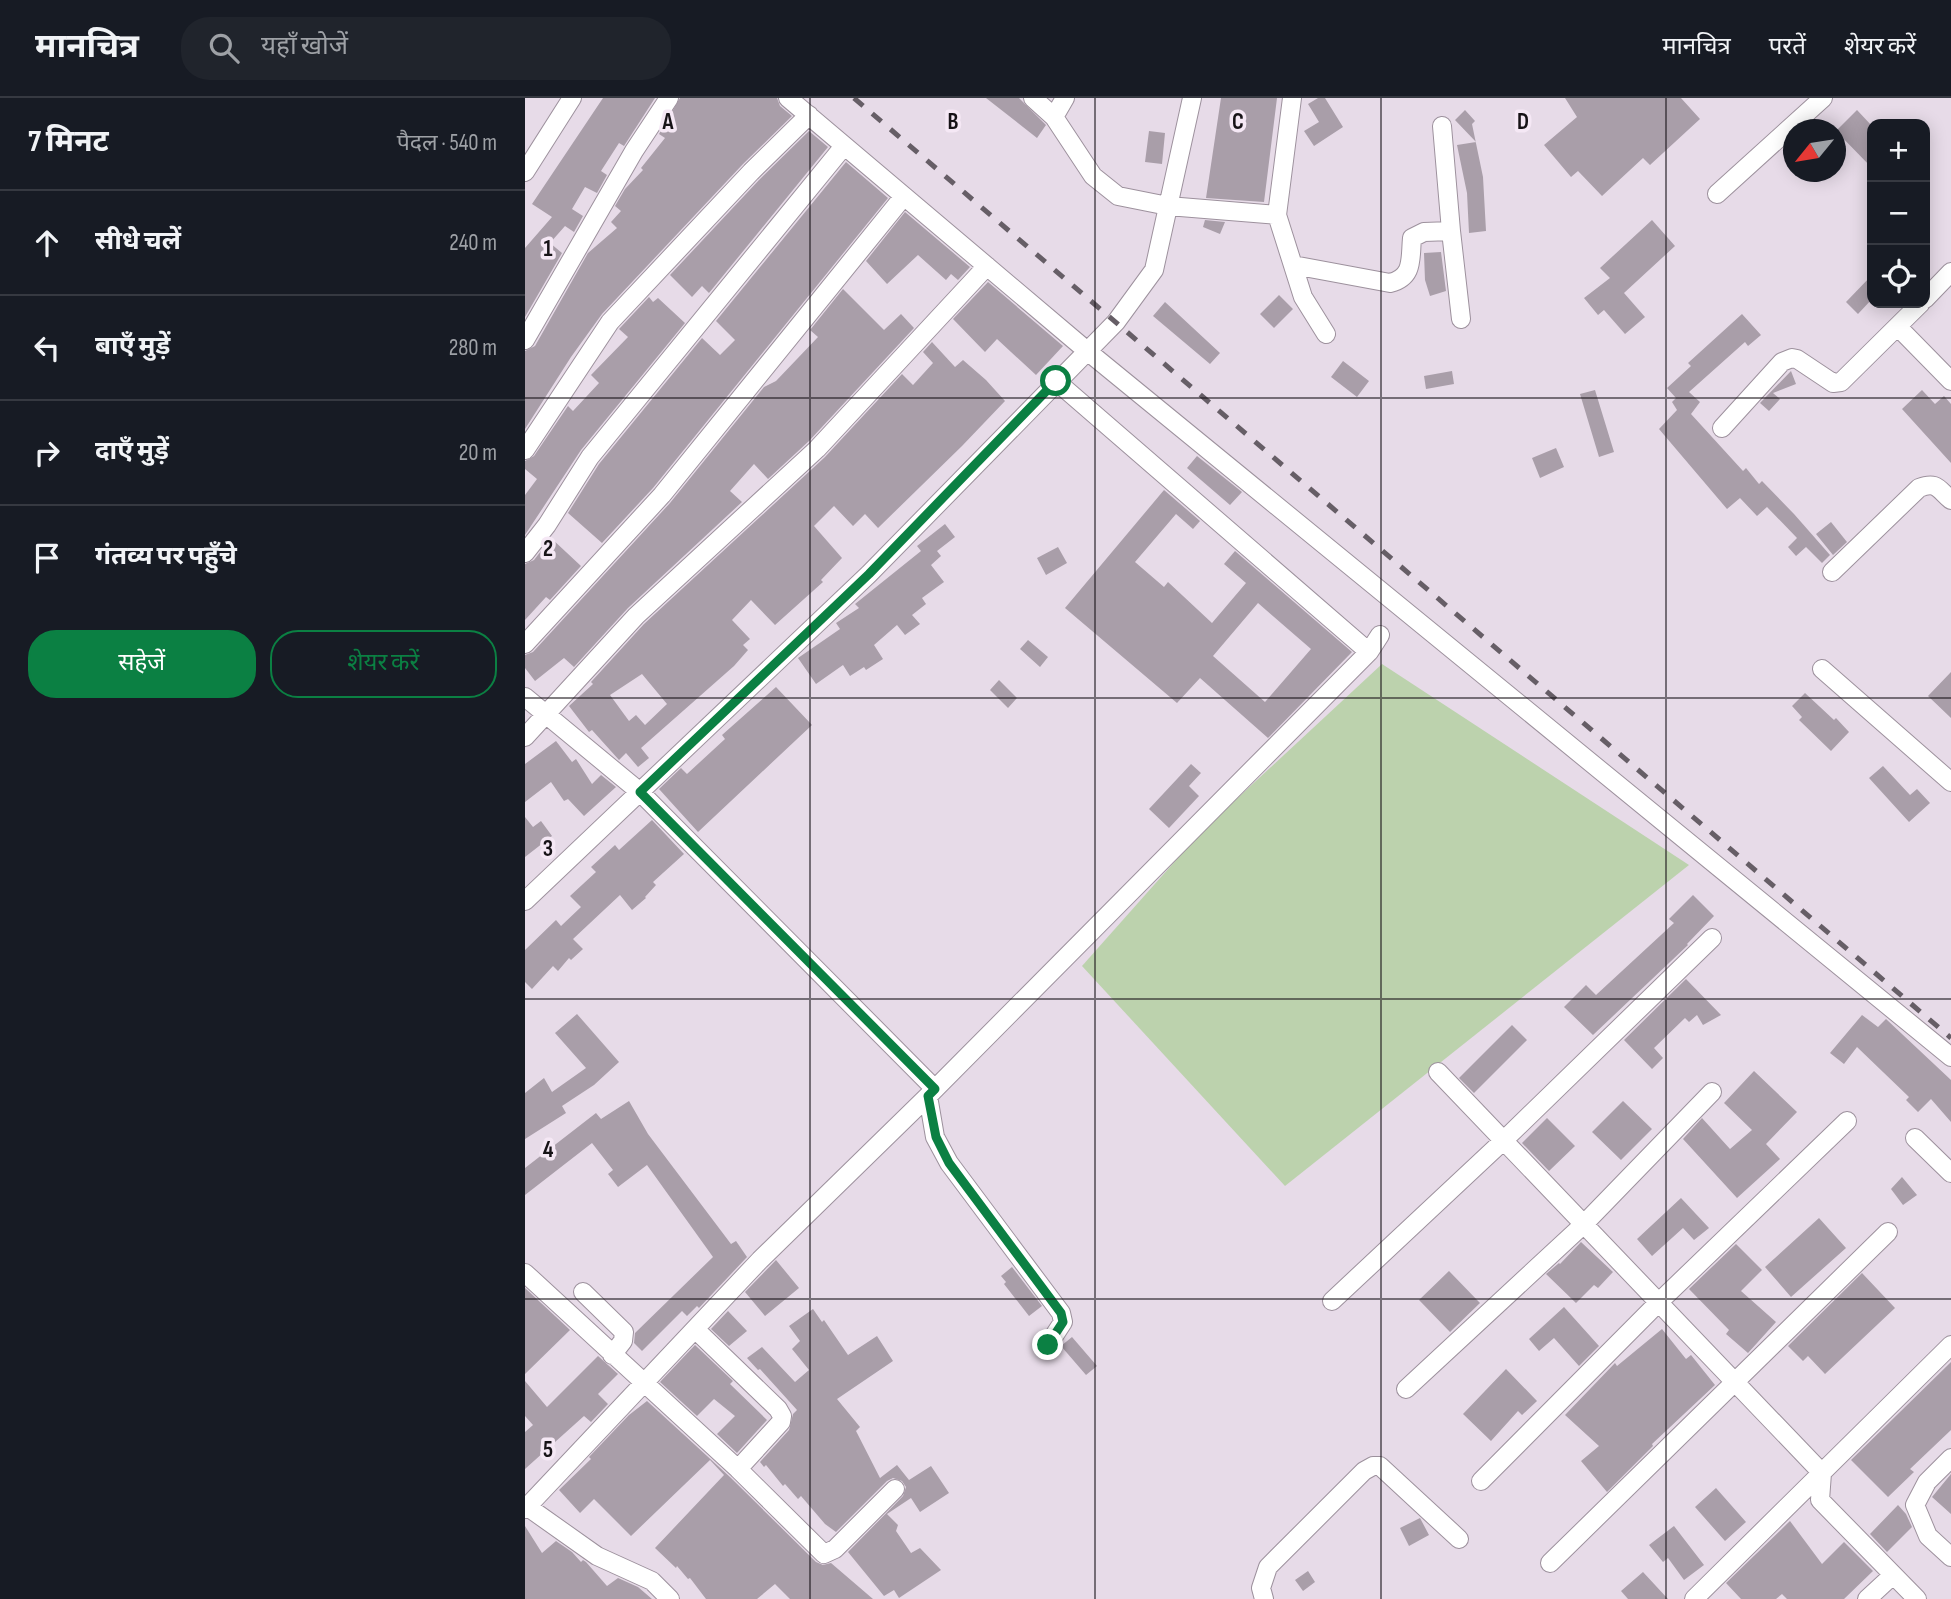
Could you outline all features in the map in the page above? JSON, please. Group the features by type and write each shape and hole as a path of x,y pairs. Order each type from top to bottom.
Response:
{"street":[{"path":"525,172 572,98"},
{"path":"525,340 634,151 669,98"},
{"path":"788,98 1086,350 1951,1058"},
{"path":"1033,98 1054,117 1093,176 1118,196 1168,206 1277,215"},
{"path":"1054,117 1065,98"},
{"path":"525,901 869,574 1116,321 1154,270 1192,98"},
{"path":"1292,98 1277,215 1303,297 1326,334"},
{"path":"1717,194 1822,98"},
{"path":"525,450 610,322 751,172 809,115"},
{"path":"1442,127 1461,318"},
{"path":"525,553 547,525 590,457 844,146"},
{"path":"525,644 662,495 904,196"},
{"path":"1293,265 1390,283 1403,279 1408,273 1412,239 1424,232 1451,231"},
{"path":"525,737 636,616 817,449 987,266"},
{"path":"1930,294 1951,272"},
{"path":"1722,428 1782,362 1797,359 1833,383 1841,382 1916,308"},
{"path":"1898,327 1951,381"},
{"path":"1056,381 1369,652"},
{"path":"1832,572 1919,488 1935,485 1951,500"},
{"path":"670,1599 652,1581 597,1556 526,1507 760,1260 931,1093 1369,652 1380,635"},
{"path":"1822,669 1951,782"},
{"path":"525,697 640,792 931,1093 936,1137 949,1163 1061,1313 1063,1322 1048,1345"},
{"path":"1332,1301 1503,1141 1712,938"},
{"path":"1438,1072 1822,1473 1820,1500 1917,1599"},
{"path":"1406,1390 1584,1224 1712,1092"},
{"path":"1481,1481 1658,1303 1847,1121"},
{"path":"1915,1138 1951,1173"},
{"path":"1550,1563 1888,1232"},
{"path":"525,1273 738,1469 824,1554 835,1549 895,1489"},
{"path":"583,1292 624,1332 623,1341 613,1355"},
{"path":"695,1329 778,1409 782,1416 781,1422 738,1469"},
{"path":"1694,1599 1951,1345"},
{"path":"1951,1458 1927,1482 1915,1505 1928,1536 1951,1557"},
{"path":"1264,1599 1261,1588 1268,1567 1364,1471 1373,1466 1380,1466 1459,1539"},
{"path":"1867,1599 1893,1575"}],"green space":[{"path":"1382,664 1689,865 1285,1186 1082,966 1201,832"}],"building":[{"path":"603,98 655,98 624,146 619,143 601,171 607,175 597,193 585,187 572,209 583,216 574,232 565,226 550,243 562,253 525,317 525,248 552,217 532,204"},
{"path":"680,98 777,98 780,106 792,116 743,164 602,314 525,429 525,351 535,346 588,253 617,228 611,222 621,211 615,206 665,138 659,134"},
{"path":"986,98 1019,98 1046,125 1037,138"},
{"path":"1221,98 1277,98 1264,202 1206,198"},
{"path":"1318,98 1325,98 1343,127 1314,146 1304,131 1319,122 1308,104"},
{"path":"1565,98 1681,98 1700,119 1650,165 1643,158 1602,196 1578,171 1571,177 1544,145 1577,117"},
{"path":"1465,110 1475,121 1472,124 1476,142 1455,120"},
{"path":"1857,110 1867,121 1867,163 1846,141 1846,121"},
{"path":"809,131 828,147 709,293 702,286 692,297 670,275"},
{"path":"1149,131 1165,133 1162,164 1145,162"},
{"path":"1476,142 1483,177 1486,231 1469,233 1467,193 1457,145"},
{"path":"846,162 888,198 653,488 602,543 568,513 599,464 702,338 720,355 735,340 716,321"},
{"path":"905,212 970,267 958,280 951,274 946,280 918,255 887,284 866,261"},
{"path":"1205,220 1225,222 1220,234 1203,227"},
{"path":"1652,220 1675,246 1624,293 1645,317 1625,334 1604,310 1598,315 1584,298 1610,278 1600,268"},
{"path":"1441,252 1446,291 1430,296 1425,280 1424,253"},
{"path":"1867,280 1867,304 1858,314 1846,302"},
{"path":"988,282 1063,346 1036,375 997,339 985,352 953,319"},
{"path":"843,289 884,330 901,314 914,328 809,441 768,479 754,464 730,491 742,502 628,608 574,667 564,658 535,681 525,668 525,655 533,652 670,503 764,387 776,381 818,337 810,330"},
{"path":"1279,295 1293,309 1274,328 1260,314"},
{"path":"649,297 653,302 658,298 685,323 581,450 525,535 525,495 537,479 525,469 525,461 534,456 568,406 573,411 599,383 591,375 628,337 619,329"},
{"path":"1165,302 1220,353 1210,364 1153,316"},
{"path":"1742,314 1761,335 1748,346 1745,342 1689,392 1700,402 1691,414 1743,471 1746,468 1759,484 1762,481 1794,514 1830,555 1822,563 1806,547 1796,556 1788,547 1797,538 1767,507 1757,516 1740,498 1727,509 1659,429 1677,410 1672,402 1676,398 1667,388 1691,366 1688,363"},
{"path":"932,342 955,367 963,360 1005,401 878,528 865,514 853,526 834,506 814,526 842,558 821,580 823,582 775,625 751,600 732,620 750,639 743,645 748,650 734,666 641,748 649,758 638,767 626,753 619,760 592,730 589,732 569,706 593,684 591,682 644,624 825,457 902,374 913,385 933,363 923,352","holes":["642,674 667,704 645,725 636,715 629,721 610,695"]},
{"path":"1343,361 1369,381 1357,397 1331,377"},
{"path":"1452,371 1454,384 1426,389 1424,376"},
{"path":"1791,371 1796,384 1773,393 1780,399 1769,411 1760,403"},
{"path":"1595,390 1614,452 1599,457 1580,394"},
{"path":"1922,390 1935,404 1944,396 1951,404 1951,463 1902,409"},
{"path":"1556,448 1564,467 1540,478 1532,458"},
{"path":"1197,456 1242,492 1230,505 1187,468"},
{"path":"1164,490 1200,521 1193,529 1176,514 1135,562 1164,587 1168,582 1212,623 1246,583 1224,564 1235,551 1352,652 1268,738 1200,678 1177,703 1065,608","holes":["1258,603 1311,649 1265,702 1213,656"]},
{"path":"1831,522 1847,542 1833,555 1816,534"},
{"path":"945,524 955,537 937,551 941,556 931,565 944,582 922,598 926,604 912,615 920,624 905,635 897,625 874,645 883,659 866,670 864,667 850,676 843,665 816,684 798,658 840,629 836,623 859,608 855,604 921,551 917,546"},
{"path":"551,538 581,566 550,600 546,597 525,620 525,564 534,560"},
{"path":"1058,547 1067,563 1046,575 1037,558"},
{"path":"1028,640 1048,657 1040,667 1020,649"},
{"path":"1951,672 1951,718 1928,696"},
{"path":"999,680 1017,698 1008,708 990,690"},
{"path":"776,687 812,725 698,832 659,789 681,768 687,774 725,739 722,735"},
{"path":"1805,693 1849,732 1831,751 1799,720 1802,717 1792,706"},
{"path":"556,741 572,762 576,759 592,784 601,775 616,787 584,816 568,799 564,801 551,782 525,802 525,764"},
{"path":"1191,764 1201,773 1189,786 1199,796 1169,828 1149,809"},
{"path":"1883,766 1910,795 1917,789 1930,803 1909,822 1869,778"},
{"path":"525,817 533,827 541,821 552,836 525,857"},
{"path":"652,820 684,854 653,882 656,885 632,910 620,895 573,939 583,949 571,960 569,958 558,971 553,966 532,989 525,982 525,950 556,920 561,926 581,907 570,896 596,872 591,867 615,845 619,850"},
{"path":"1693,895 1714,916 1688,945 1593,1035 1564,1007 1586,985 1596,995 1674,923 1669,919"},
{"path":"1686,979 1721,1015 1703,1025 1697,1015 1689,1022 1685,1018 1654,1048 1663,1058 1652,1069 1624,1040"},
{"path":"577,1014 619,1062 594,1085 562,1106 566,1113 525,1139 525,1093 544,1078 552,1092 586,1068 555,1033"},
{"path":"1862,1015 1878,1027 1886,1019 1951,1080 1951,1122 1931,1099 1918,1112 1906,1100 1909,1097 1857,1047 1844,1064 1830,1053"},
{"path":"1512,1025 1527,1040 1474,1093 1459,1078"},
{"path":"1754,1071 1797,1112 1766,1144 1780,1159 1737,1198 1683,1139 1702,1118 1730,1149 1752,1130 1724,1103"},
{"path":"629,1101 648,1134 731,1244 736,1241 747,1257 699,1308 697,1306 687,1316 682,1311 642,1351 634,1343 635,1333 713,1257 647,1165 618,1187 608,1174 613,1170 592,1143 525,1195 525,1168 596,1113 601,1119"},
{"path":"1623,1101 1652,1129 1621,1160 1592,1132"},
{"path":"1547,1118 1575,1146 1549,1171 1522,1143"},
{"path":"1902,1177 1917,1195 1903,1205 1891,1189"},
{"path":"1681,1198 1709,1228 1694,1240 1683,1228 1652,1256 1637,1239"},
{"path":"1819,1218 1846,1248 1791,1297 1765,1267"},
{"path":"1581,1242 1613,1272 1598,1288 1594,1285 1576,1303 1546,1274"},
{"path":"1736,1244 1762,1270 1741,1291 1776,1322 1748,1353 1726,1334 1729,1330 1689,1289"},
{"path":"776,1260 799,1288 765,1316 745,1292"},
{"path":"1012,1267 1042,1306 1029,1316 1004,1284 1006,1282 1001,1276"},
{"path":"1449,1271 1480,1303 1450,1332 1419,1300"},
{"path":"1862,1273 1895,1308 1825,1374 1808,1356 1803,1361 1788,1346"},
{"path":"525,1288 570,1330 525,1374"},
{"path":"1564,1307 1599,1346 1579,1366 1554,1338 1539,1351 1529,1339"},
{"path":"813,1309 848,1355 877,1336 893,1361 837,1399 860,1427 856,1431 880,1478 897,1465 909,1480 931,1466 949,1493 920,1512 911,1498 887,1514 898,1525 896,1531 911,1553 920,1548 941,1570 899,1598 894,1590 884,1596 848,1552 903,1496 906,1487 902,1481 893,1478 887,1481 836,1532 825,1524 801,1496 798,1499 760,1462 789,1430 793,1414 797,1410 747,1358 762,1347 795,1382 809,1370 792,1349 800,1341 789,1326"},
{"path":"728,1311 747,1331 729,1346 711,1329"},
{"path":"1662,1329 1686,1359 1691,1355 1715,1385 1652,1444 1607,1492 1581,1461 1599,1446 1565,1415 1615,1363 1617,1366"},
{"path":"1072,1337 1097,1366 1086,1375 1061,1346"},
{"path":"695,1345 733,1381 730,1384 767,1420 737,1453 717,1434 735,1416 714,1399 697,1416 660,1382"},
{"path":"598,1356 618,1374 598,1394 608,1404 591,1422 584,1416 525,1469 525,1432 533,1425 525,1416 525,1381 547,1407"},
{"path":"1951,1362 1951,1430 1910,1469 1914,1472 1888,1497 1851,1460"},
{"path":"1506,1369 1537,1401 1522,1415 1518,1411 1491,1441 1463,1414"},
{"path":"647,1401 730,1477 816,1562 823,1565 831,1563 873,1599 790,1599 775,1584 757,1599 706,1599 690,1578 655,1548 724,1475 710,1460 631,1536 594,1499 580,1513 559,1490 591,1459 589,1457 629,1415"},
{"path":"1951,1474 1951,1514 1932,1497"},
{"path":"1716,1488 1746,1522 1725,1541 1695,1507"},
{"path":"1898,1505 1912,1527 1887,1552 1870,1534"},
{"path":"1420,1518 1429,1535 1409,1546 1400,1528"},
{"path":"1790,1521 1822,1564 1844,1542 1873,1571 1844,1599 1787,1599 1782,1594 1776,1599 1741,1599 1726,1583"},
{"path":"525,1526 542,1553 556,1541 581,1562 586,1562 607,1586 618,1578 638,1587 652,1599 525,1599"},
{"path":"1674,1526 1704,1565 1684,1580 1668,1558 1663,1562 1649,1545"},
{"path":"1308,1571 1315,1582 1303,1591 1295,1580"},
{"path":"1643,1572 1668,1599 1628,1599 1621,1591"}],"railway":[{"path":"854,98 1951,1038"}],"route":[{"path":"1048,1345 1063,1322 1061,1313 949,1163 936,1137 928,1096 935,1089 640,792 869,574 1056,381"}]}
